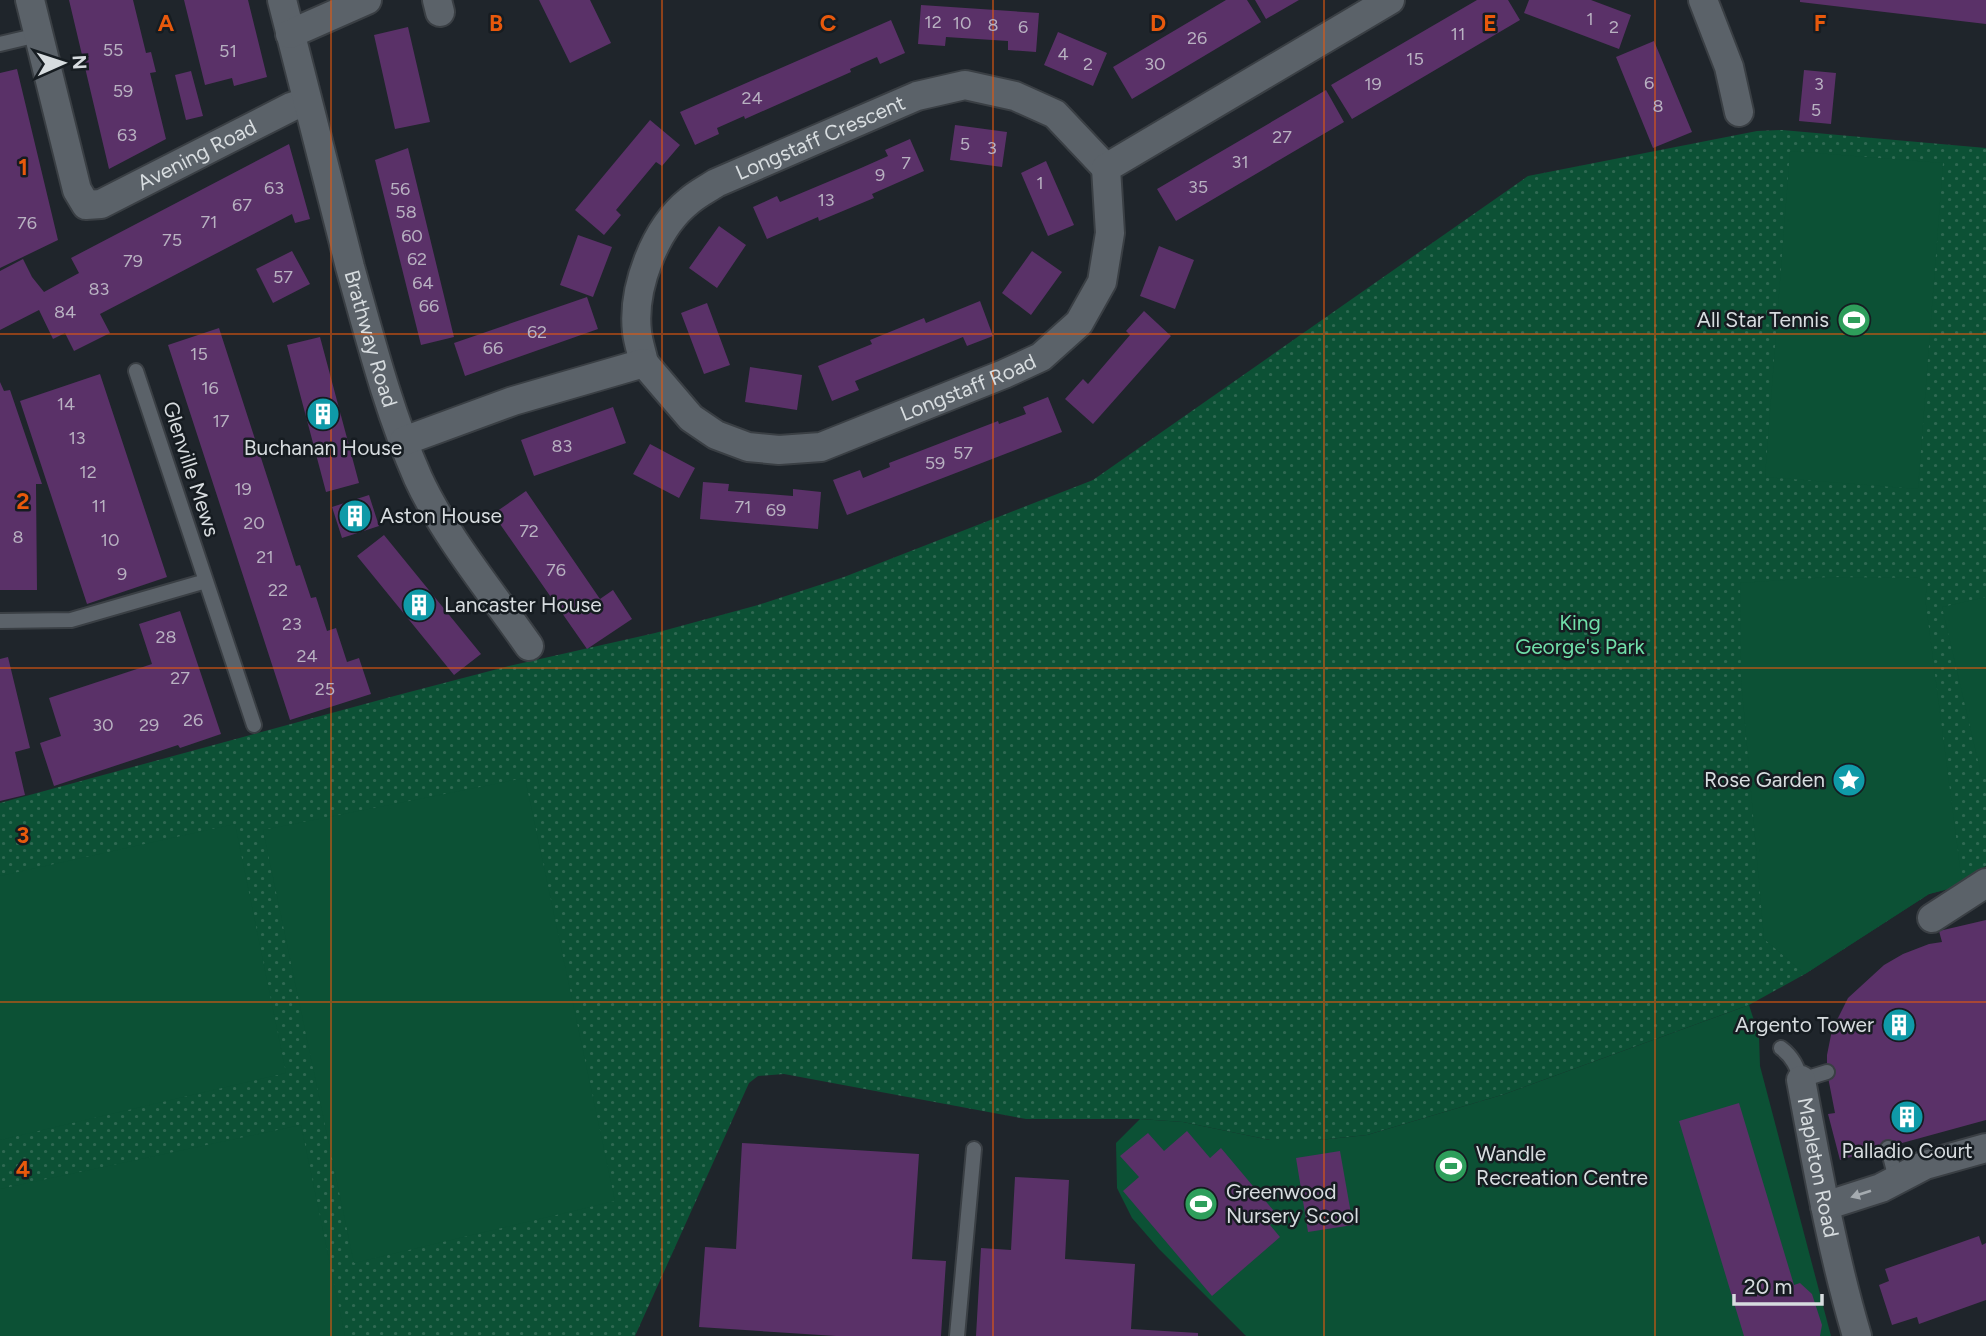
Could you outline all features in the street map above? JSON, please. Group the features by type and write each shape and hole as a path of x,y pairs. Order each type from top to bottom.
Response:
{"street":[{"path":"30,0 38,35"},
{"path":"290,34 367,0"},
{"path":"1106,168 1390,0"},
{"path":"1703,0 1729,67 1739,111"},
{"name":"Brathway Road","path":"288,2 290,34 306,102 381,379 404,441 419,480 439,517 529,646"},
{"name":"Avening Road","path":"38,35 77,190 86,205 102,204 291,107 306,102"},
{"name":"Longstaff Crescent","path":"644,363 637,332 637,299 643,275 668,222 688,201 716,183 917,96 965,85 1014,96 1055,114 1106,168"},
{"name":"Longstaff Road","path":"644,363 691,418 716,435 748,447 779,450 821,447 1004,374 1041,357 1079,323 1102,282 1110,233 1106,168"},
{"path":"404,441 513,401 644,363"},
{"path":"1932,918 1986,883"},
{"name":"Mapleton Road","path":"1814,1076 1825,1206 1844,1293 1857,1336"},
{"path":"1825,1206 1881,1188 1925,1165 1986,1149"}],"lane":[{"path":"0,44 38,35"},
{"name":"Glenville Mews","path":"136,371 254,725"},
{"path":"0,621 71,620 206,581"},
{"path":"1781,1048 1796,1064 1814,1076"},
{"path":"1888,1148 1896,1179"},
{"path":"957,1336 974,1149"}],"green space":[{"name":"King George's Park","path":"1782,130 1986,148 1986,866 1956,887 1929,894 1805,974 1749,1005 1505,1094 1367,1135 1319,1140 1270,1140 1183,1122 1140,1119 1026,1119 784,1074 758,1076 749,1083 635,1336 0,1336 0,803 509,666 655,633 758,605 844,577 1093,480 1528,176 1757,131"},
{"name":"All Star Tennis","path":"1790,151 1943,163 1918,489 1765,477"},
{"name":"Rose Garden","path":"1830,577 1919,578 1928,583 1925,597 1962,883 1929,894 1805,974 1764,939 1741,678 1740,583"},
{"path":"1986,597 1986,777 1982,778 1942,607"},
{"path":"525,778 615,1201 354,1263 263,830"},
{"path":"235,824 286,1073 0,1140 0,876"},
{"name":"Wandle Recreation Centre","path":"1749,1005 1759,1036 1760,1066 1831,1336 1246,1336 1159,1249 1132,1218 1117,1188 1116,1143 1140,1119 1183,1122 1270,1140 1319,1140 1367,1135 1505,1094"},
{"path":"301,1125 345,1336 0,1336 0,1189"}],"building":[{"path":"69,0 133,0 146,53 151,52 156,72 150,73 166,139 109,169"},
{"path":"184,0 248,0 267,77 234,86 232,78 205,85"},
{"path":"539,0 590,0 611,43 570,63"},
{"path":"1226,0 1247,0 1261,22 1132,99 1113,67"},
{"path":"1255,0 1299,0 1266,19"},
{"path":"1477,0 1508,0 1520,20 1352,119 1331,85"},
{"path":"1529,0 1591,0 1631,15 1619,49 1524,13"},
{"path":"1986,0 1986,24 1800,2"},
{"path":"921,5 1039,13 1036,52 1008,50 1008,41 946,37 945,46 918,44"},
{"path":"891,20 905,53 880,64 877,57 850,69 851,72 745,119 744,116 717,128 719,134 695,145 680,112"},
{"path":"408,27 430,122 395,129 374,35"},
{"path":"1058,32 1107,53 1093,86 1044,65"},
{"path":"1654,41 1692,132 1653,148 1616,57"},
{"path":"17,69 58,240 0,268 0,73"},
{"path":"1804,70 1836,73 1831,124 1799,121"},
{"path":"191,71 203,116 186,120 175,75"},
{"path":"1326,90 1344,122 1176,221 1157,189"},
{"path":"650,120 680,145 662,166 656,162 616,210 621,215 604,235 575,210"},
{"path":"955,125 1007,132 1002,167 950,160"},
{"path":"910,139 924,171 872,194 874,198 819,221 818,217 767,239 753,207 777,196 780,202 861,168 888,156 885,150"},
{"path":"289,144 310,219 295,223 292,214 100,314 110,333 74,351 65,333 53,339 39,310 0,330 0,271 23,259 44,292 79,273 71,258"},
{"path":"408,148 454,337 421,345 375,160"},
{"path":"1046,161 1074,225 1048,236 1021,173"},
{"path":"719,226 746,245 717,288 689,268"},
{"path":"578,235 612,247 593,297 560,285"},
{"path":"1159,246 1194,260 1175,309 1140,296"},
{"path":"292,251 310,284 273,303 256,269"},
{"path":"1032,251 1062,272 1031,315 1002,293"},
{"path":"587,297 598,329 465,376 454,343"},
{"path":"980,301 993,336 967,346 963,337 855,381 859,390 832,401 818,366 872,344 870,340 924,318 926,323"},
{"path":"707,303 730,365 704,374 681,313"},
{"path":"1144,311 1171,336 1093,424 1065,399 1083,379 1088,384 1130,335 1126,331"},
{"path":"219,328 296,566 300,565 311,598 316,597 327,631 336,628 347,662 359,658 371,694 290,720 168,345"},
{"name":"Buchanan House","path":"320,337 359,483 326,492 287,345"},
{"path":"750,367 802,375 797,410 745,402"},
{"path":"100,374 167,577 87,604 20,401"},
{"path":"0,382 4,391 10,390 42,484 36,484 37,590 0,590"},
{"path":"1048,397 1062,432 847,515 833,480 860,470 863,478 890,467 889,463 998,421 999,424 1026,414 1023,407"},
{"path":"613,407 626,443 534,476 521,440"},
{"path":"650,444 695,468 679,498 633,474"},
{"path":"703,482 729,484 728,491 793,496 793,489 821,492 818,529 700,519"},
{"path":"526,491 600,599 613,590 632,619 587,649 493,514"},
{"name":"Aston House","path":"369,495 379,526 342,538 332,507"},
{"name":"Lancaster House","path":"384,535 481,654 454,675 357,556"},
{"path":"180,611 221,734 180,748 178,745 54,786 40,743 61,736 49,698 152,664 139,624"},
{"path":"8,657 30,748 15,752 25,795 0,801 0,659"},
{"path":"1986,920 1986,1120 1840,1160 1828,1114 1835,1113 1827,1072 1827,1055 1832,1030 1848,998 1884,965 1903,954 1942,942 1939,931"},
{"name":"Wandle Recreation Centre","path":"1739,1103 1794,1285 1800,1283 1812,1294 1822,1325 1820,1336 1744,1336 1679,1121"},
{"name":"Greenwood Nursery Scool","path":"1187,1131 1210,1158 1221,1148 1279,1217 1270,1225 1280,1237 1212,1296 1123,1191 1139,1177 1120,1156 1148,1133 1164,1151"},
{"path":"742,1143 919,1154 912,1259 946,1261 941,1336 836,1336 699,1327 705,1247 736,1249"},
{"name":"Greenwood Nursery Scool","path":"1340,1151 1353,1225 1308,1232 1296,1158"},
{"path":"1015,1177 1069,1180 1065,1259 1135,1264 1131,1329 1198,1333 1198,1336 976,1336 981,1248 1011,1250"},
{"path":"1979,1236 1982,1245 1986,1243 1986,1300 1919,1324 1917,1317 1892,1325 1879,1285 1889,1281 1885,1269"}],"place":[{"name":"All Star Tennis","path":"1854,320"},
{"name":"Buchanan House","path":"323,414"},
{"name":"Aston House","path":"355,516"},
{"name":"Lancaster House","path":"419,605"},
{"name":"Rose Garden","path":"1849,780"},
{"name":"Argento Tower","path":"1899,1025"},
{"name":"Palladio Court","path":"1907,1117"},
{"name":"Wandle Recreation Centre","path":"1451,1166"},
{"name":"Greenwood Nursery Scool","path":"1201,1204"}]}
